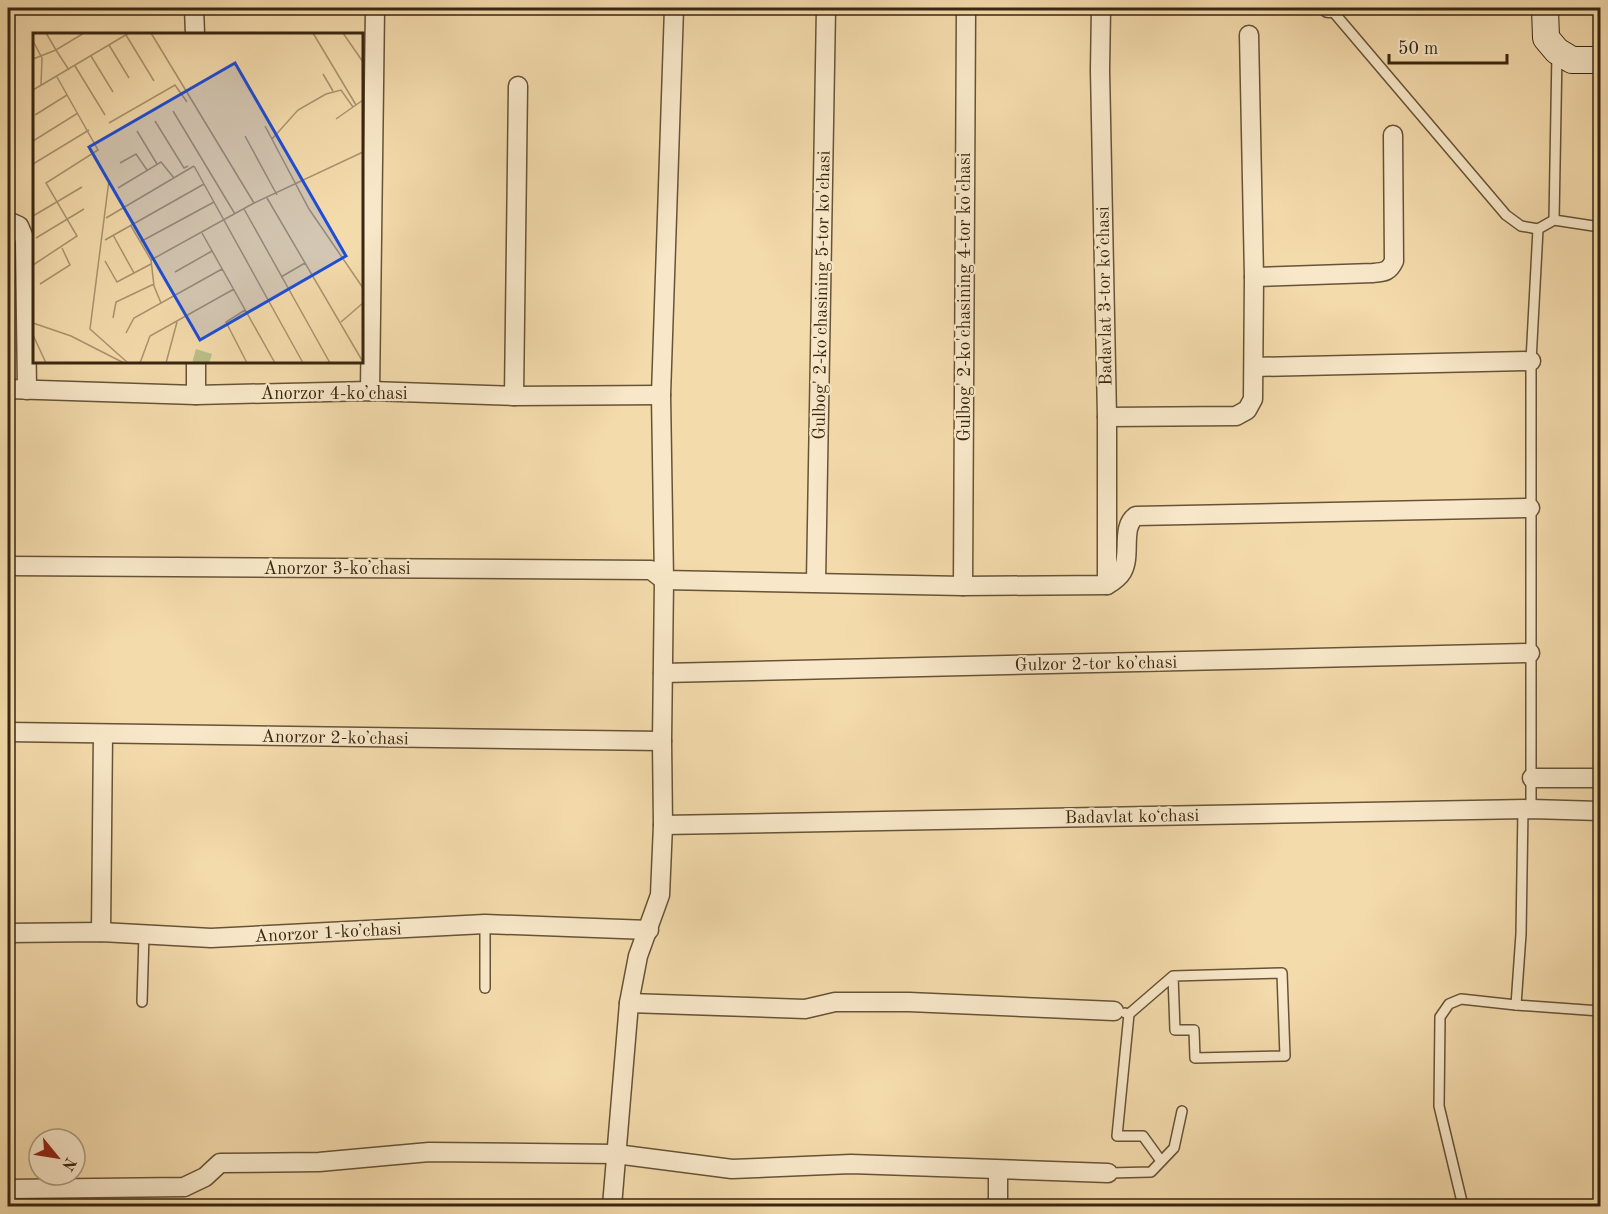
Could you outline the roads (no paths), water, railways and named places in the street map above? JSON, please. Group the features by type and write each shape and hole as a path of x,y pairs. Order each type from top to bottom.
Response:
{"street":[{"path":"195,8 195,33"},
{"path":"370,391 375,8"},
{"path":"612,1206 629,1003 638,957 660,895 663,825 664,579 661,395 674,8"},
{"name":"Gulbog' 2-ko'chasining 5-tor ko'chasi","path":"816,582 826,8"},
{"name":"Gulbog' 2-ko'chasining 4-tor ko'chasi","path":"963,586 966,8"},
{"name":"Badavlat 3-tor koʼchasi","path":"1101,8 1107,585"},
{"path":"1545,8 1546,38 1557,51 1572,60 1600,60"},
{"path":"1107,417 1236,416 1247,410 1253,399 1254,277 1249,35"},
{"path":"514,396 518,86"},
{"path":"1254,277 1373,273 1384,272 1391,268 1394,261 1393,135"},
{"path":"8,221 19,226 25,240 27,390"},
{"path":"1254,367 1531,361"},
{"path":"196,363 196,395"},
{"name":"Аnorzor 4-koʼchasi","path":"8,389 196,395 370,391 514,396 661,395"},
{"path":"1107,585 1122,573 1127,555 1128,526 1130,520 1136,516 1530,508"},
{"name":"Аnorzor 3-koʼchasi","path":"8,566 651,570 664,579 963,586 1107,585"},
{"name":"Gulzor 2-tor koʼchasi","path":"663,673 1530,653"},
{"name":"Аnorzor 2-koʼchasi","path":"8,732 662,741"},
{"path":"101,932 103,734"},
{"path":"1532,778 1600,778"},
{"name":"Badavlat koʻchasi","path":"663,825 1527,809 1600,811"},
{"name":"Аnorzor 1-koʼchasi","path":"8,933 101,932 211,938 484,924 649,930"},
{"path":"629,1003 805,1009 835,1002 909,1002 1121,1013"},
{"path":"8,1189 184,1187 205,1177 220,1163 319,1162 429,1152 616,1155 732,1169 851,1164 1108,1173"},
{"path":"998,1170 998,1206"}],"lane":[{"path":"1329,8 1506,215 1521,226 1538,230 1554,220 1600,227"},
{"path":"1554,220 1557,51"},
{"path":"1516,1005 1527,809 1532,778 1531,361 1538,230"},
{"path":"484,924 485,988"},
{"path":"142,1002 144,934"},
{"path":"1161,1161 1143,1136 1118,1136 1121,1013 1173,976 1282,973 1285,1056 1195,1058 1194,1030 1175,1030 1173,976"},
{"path":"1463,1206 1439,1106 1440,1017 1449,1004 1461,999 1600,1011"},
{"path":"1108,1173 1151,1172 1174,1148 1182,1111"}]}
